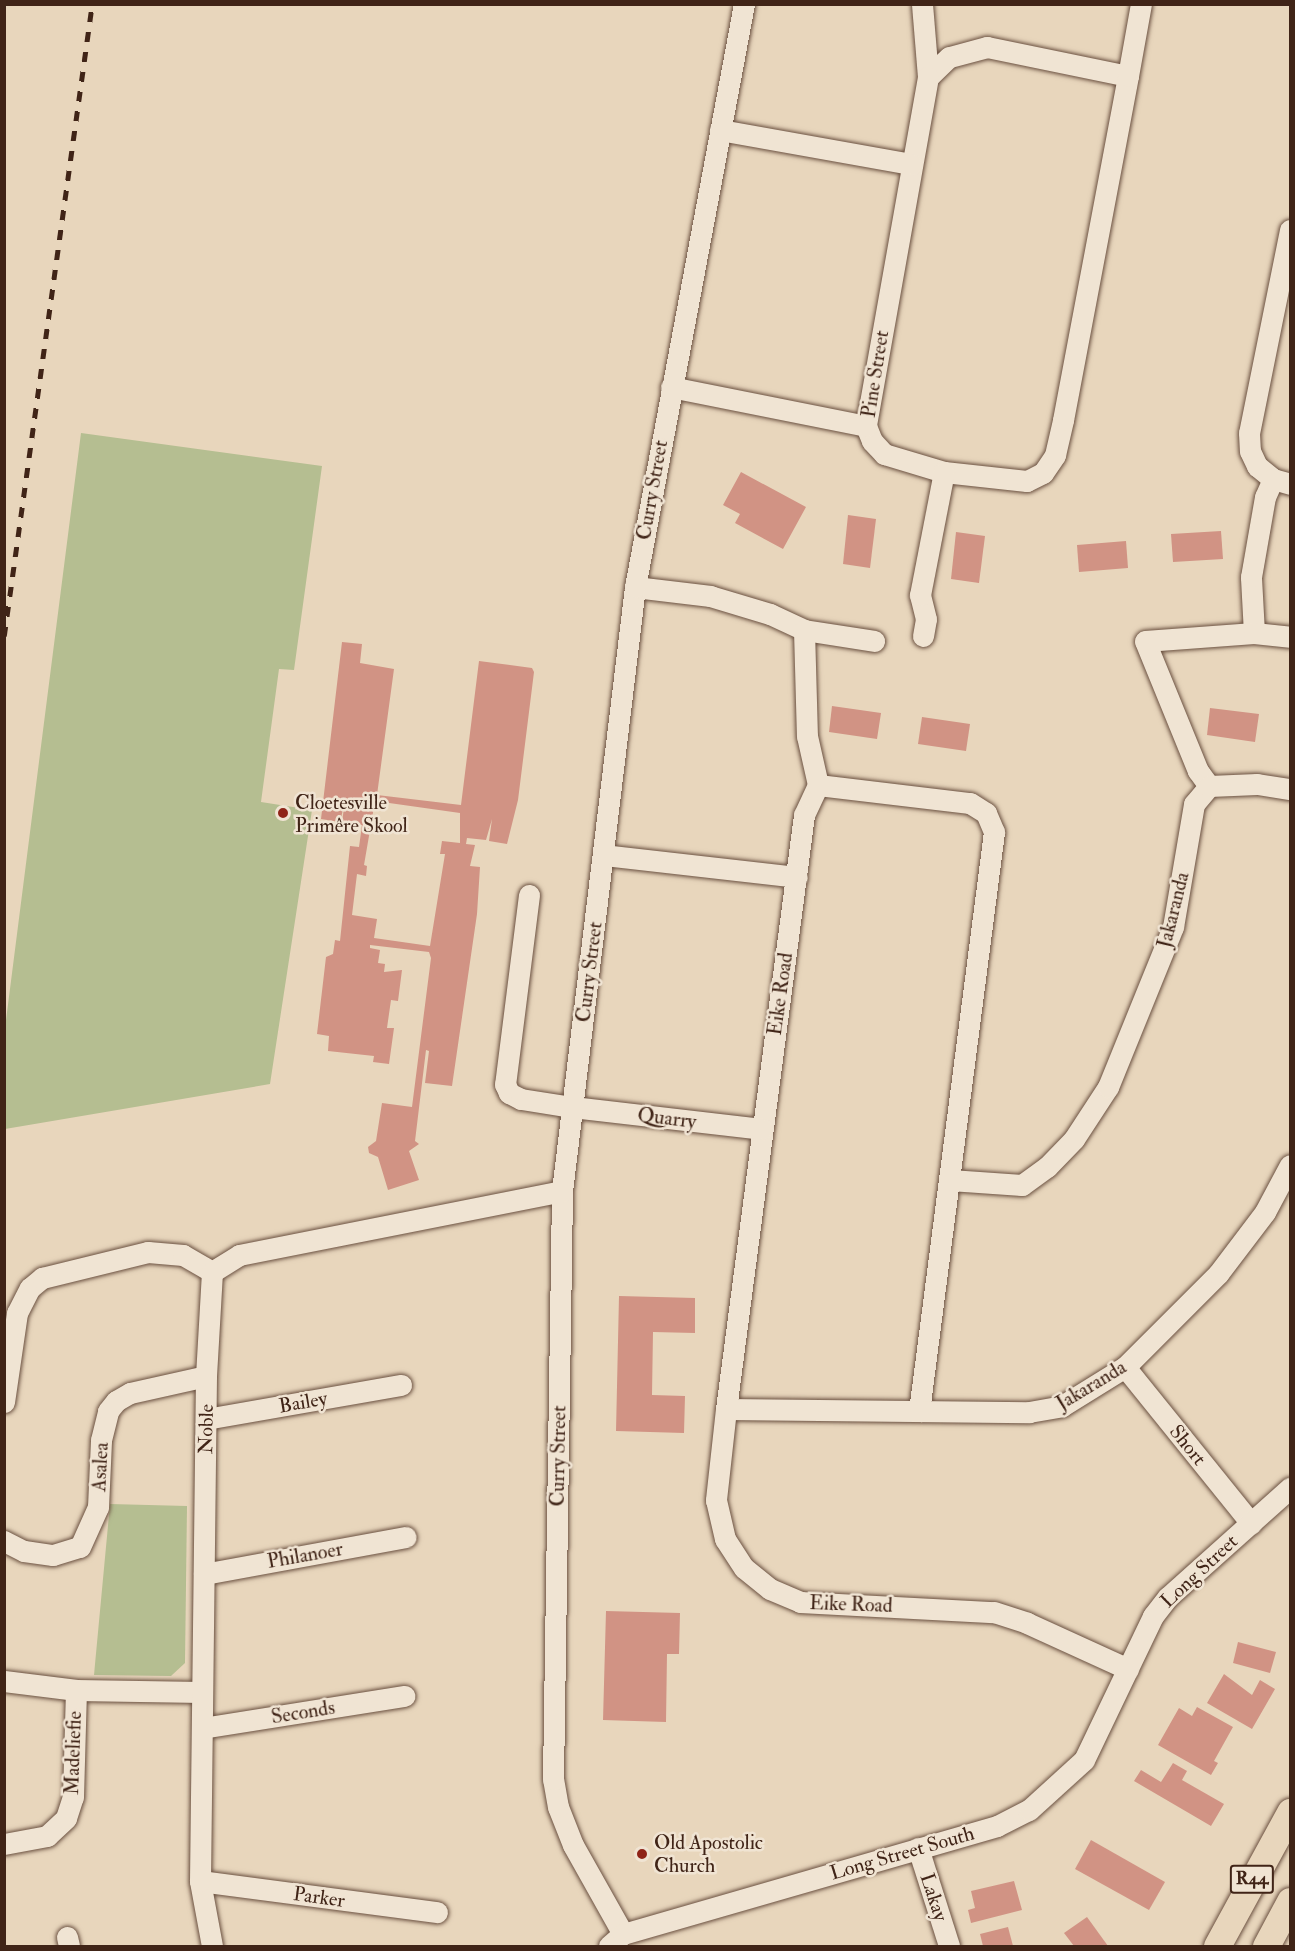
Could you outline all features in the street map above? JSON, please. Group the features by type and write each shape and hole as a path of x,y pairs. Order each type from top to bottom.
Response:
{"main road":[{"name":"R44","path":"1217,1947 1290,1812"},
{"name":"R44","path":"1266,1947 1290,1901"}],"street":[{"name":"Curry Street","path":"616,1940 558,1807 554,1779 562,1191 635,587 744,4"},
{"name":"Pine Street","path":"922,4 928,77 866,426 872,441 884,453 944,472 1027,481 1043,473 1055,455 1141,4"},
{"path":"928,77 949,57 987,47 1128,76"},
{"path":"720,130 911,164"},
{"path":"1254,633 1251,577 1265,497 1282,481 1257,466 1250,451 1249,433 1290,230"},
{"path":"671,387 866,426"},
{"path":"923,636 926,619 920,595 944,472"},
{"path":"635,587 710,596 770,614 804,630 874,641"},
{"path":"804,630 807,736 818,785 957,800 978,806 992,821 993,850 919,1411"},
{"path":"1290,637 1254,633 1145,641 1198,771 1209,786 1257,784 1290,789"},
{"name":"Eike Road","path":"818,785 804,815 726,1409 716,1500 725,1539 744,1568 770,1588 800,1602 994,1612 1027,1623 1128,1669"},
{"name":"Jakaranda","path":"950,1180 1022,1185 1047,1167 1092,1115 1144,1005 1173,927 1194,804 1209,786"},
{"path":"604,855 797,877"},
{"name":"Quarry","path":"529,895 506,1089 521,1099 572,1107 762,1128"},
{"name":"Jakaranda","path":"726,1409 1050,1410 1125,1367 1218,1274 1265,1212 1290,1165"},
{"path":"4,1402 17,1313 30,1288 42,1278 148,1252 183,1255 212,1272 239,1255 562,1191"},
{"name":"Noble","path":"212,1272 206,1376 200,1881 212,1947"},
{"name":"Short","path":"1125,1367 1251,1523"},
{"name":"Asalea","path":"4,1541 24,1551 53,1555 80,1547 98,1507 101,1440 108,1411 116,1401 130,1393 206,1376"},
{"name":"Bailey","path":"206,1419 401,1385"},
{"name":"Long Street","path":"1128,1669 1153,1616 1168,1597 1290,1488"},
{"name":"Philanoer","path":"204,1574 406,1537"},
{"name":"Long Street South","path":"616,1940 998,1826 1029,1810 1059,1786 1084,1760 1128,1669"},
{"name":"Madeliefie","path":"4,1681 76,1690 202,1692"},
{"name":"Madeliefie","path":"4,1844 47,1836 66,1818 73,1797 76,1690"},
{"name":"Seconds","path":"202,1728 404,1696"},
{"name":"Lakay","path":"918,1848 949,1947"},
{"name":"Parker","path":"200,1881 438,1912"}],"green space":[{"path":"81,433 322,466 294,670 279,669 261,802 312,810 270,1084 5,1129 5,1028"},
{"path":"110,1504 187,1506 185,1663 171,1676 94,1675"}],"building":[{"path":"741,472 806,507 783,549 735,523 740,514 723,505"},
{"path":"848,515 876,519 870,568 843,564"},
{"path":"1221,531 1223,559 1173,562 1171,534"},
{"path":"956,532 985,536 979,583 951,579"},
{"path":"1126,541 1128,568 1079,572 1077,545"},
{"path":"342,642 362,644 360,663 394,669 377,795 461,805 479,661 532,668 534,672 518,800 507,844 489,841 492,819 486,840 467,838 466,844 475,845 470,866 480,867 477,914 452,1086 425,1083 429,1051 426,1050 415,1141 419,1144 409,1151 419,1180 388,1190 378,1157 369,1153 368,1147 376,1141 382,1103 412,1107 431,958 429,952 370,945 370,948 380,950 378,963 385,964 384,972 402,970 398,1001 391,1000 387,1028 394,1028 389,1064 373,1062 374,1056 328,1051 329,1036 317,1034 326,957 333,954 335,940 340,941 350,846 359,847 362,825 342,822 345,801 340,822 321,819","holes":["375,801 460,813 460,843 442,841 440,854 445,854 430,946 374,938 377,919 352,915 357,874 366,876 367,866 364,865"]},
{"path":"832,706 881,713 877,739 829,732"},
{"path":"1210,708 1259,714 1255,742 1207,735"},
{"path":"922,717 970,724 966,751 918,744"},
{"path":"619,1296 695,1298 695,1333 653,1332 652,1395 685,1396 684,1433 616,1431"},
{"path":"606,1611 680,1613 679,1654 667,1654 666,1722 603,1720"},
{"path":"1238,1642 1276,1652 1270,1673 1233,1663"},
{"path":"1224,1674 1252,1695 1260,1680 1275,1689 1252,1729 1207,1703"},
{"path":"1197,1707 1233,1727 1214,1761 1218,1763 1211,1775 1158,1745 1179,1708 1192,1716"},
{"path":"1173,1763 1187,1771 1182,1780 1224,1804 1211,1826 1134,1781 1141,1770 1161,1782"},
{"path":"1091,1840 1165,1882 1149,1910 1075,1869"},
{"path":"1014,1881 1022,1910 971,1923 968,1910 975,1908 971,1891"},
{"path":"1087,1917 1108,1946 1074,1946 1064,1933"},
{"path":"1008,1927 1013,1946 983,1946 980,1934"}],"railway":[{"path":"4,636 92,4"}],"place":[{"name":"Cloetesville Primêre Skool","path":"283,813"},
{"name":"Old Apostolic Church","path":"642,1854"}]}
